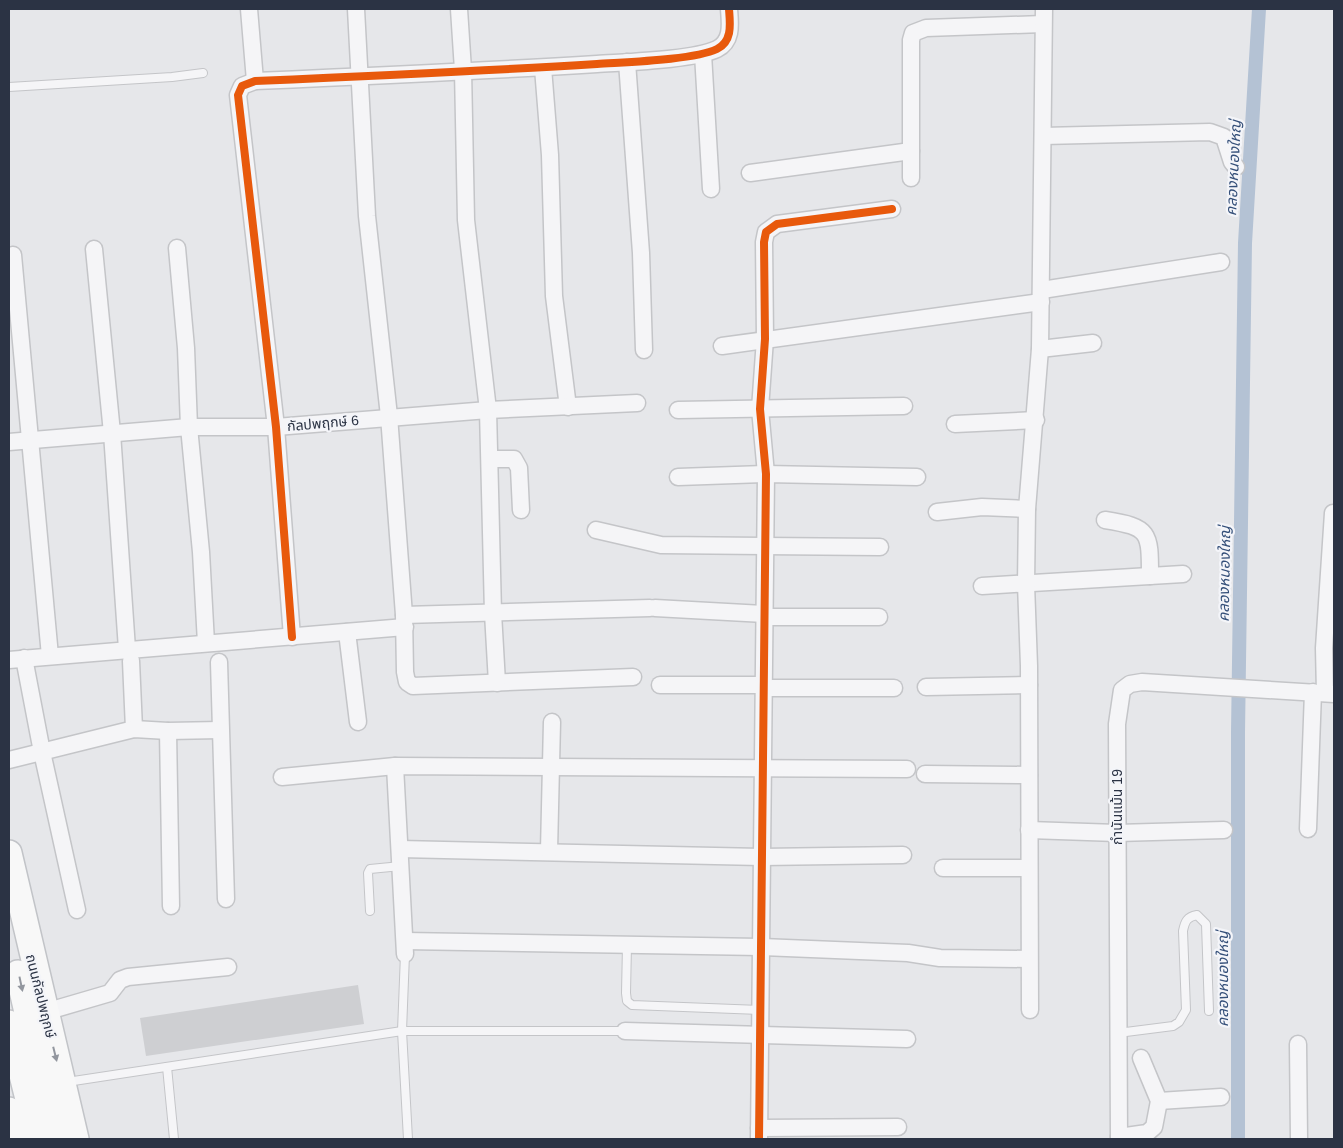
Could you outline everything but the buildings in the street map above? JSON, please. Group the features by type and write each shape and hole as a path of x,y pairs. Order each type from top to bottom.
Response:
{"main road":[{"name":"ถนนกัลปพฤกษ์","path":"9,853 76,1139"},
{"name":"ถนนกัลปพฤกษ์","path":"9,919 23,995 56,1139"},
{"path":"9,1022 38,1139"},
{"path":"9,1110 16,1139"}],"street":[{"path":"249,9 255,81"},
{"path":"356,9 367,216 389,416 407,682 413,686 633,677"},
{"path":"459,9 463,70 466,220 488,410 492,612 497,683"},
{"path":"292,637 276,427 238,95 242,86 255,81 463,70 543,68 703,54 718,49 725,43 730,33 729,9"},
{"path":"911,178 911,40 913,33 926,28 1044,16 1042,296 1036,420 1027,509 1030,1010"},
{"path":"703,54 712,189"},
{"path":"627,62 641,253 644,350"},
{"path":"543,68 550,155 554,296 568,407"},
{"path":"1043,136 1219,133 1224,137 1232,162 1236,167"},
{"path":"750,173 910,151"},
{"path":"892,209 777,224 766,232 764,242 765,340 760,409 766,474 759,1134 898,1127"},
{"path":"177,248 186,348 188,427 201,552 206,643"},
{"path":"94,249 112,433 134,729"},
{"path":"13,255 50,656"},
{"path":"722,346 1042,296 1221,262"},
{"path":"1040,350 1093,343"},
{"name":"กัลปพฤกษ์ 6","path":"9,442 188,427 276,427 389,416 637,403"},
{"path":"678,410 904,406"},
{"path":"955,424 1036,420"},
{"path":"490,460 514,458 516,461 519,468 522,510"},
{"path":"678,477 766,474 917,478"},
{"path":"937,512 982,507 1027,509"},
{"path":"1308,829 1329,649 1333,513"},
{"path":"1105,520 1133,524 1144,531 1149,545 1150,576"},
{"path":"596,530 661,545 880,547"},
{"path":"982,586 1183,574"},
{"path":"77,910 42,752 17,659 50,656 129,655 206,643 347,632 404,621 492,612 652,608 765,615 879,617"},
{"path":"347,632 358,722"},
{"path":"219,662 226,899"},
{"name":"กำนันแม้น 19","path":"1119,1138 1117,724 1122,690 1130,684 1142,682 1324,693"},
{"path":"926,686 1029,684"},
{"path":"660,685 894,688"},
{"path":"549,851 552,722"},
{"path":"9,760 134,729 168,731 220,730"},
{"path":"168,731 171,906"},
{"path":"282,777 395,766 907,769"},
{"path":"395,766 405,947 627,945 760,947 908,953 940,958 1029,958"},
{"path":"925,774 1029,776"},
{"path":"1029,830 1117,833 1224,830"},
{"path":"400,848 761,857 903,856"},
{"path":"943,868 1029,868"},
{"path":"45,1012 110,993 120,980 128,977 228,967"},
{"path":"625,1031 907,1039"},
{"path":"1298,1044 1299,1139"},
{"path":"1119,1138 1152,1130 1159,1101 1141,1058"},
{"path":"1159,1101 1221,1097"}],"lane":[{"path":"9,87 172,77 203,73"},
{"path":"370,911 368,873 370,869 401,866"},
{"path":"1117,1033 1173,1026 1179,1022 1186,1010 1183,931 1185,922 1190,916 1198,915 1206,924 1208,1012"},
{"path":"627,945 626,993 627,1001 632,1005 760,1010"},
{"path":"405,947 402,1031 408,1139"},
{"path":"62,1083 402,1031 625,1031"},
{"path":"167,1067 174,1139"}],"waterway":[{"name":"คลองหนองใหญ่","path":"1238,1139 1238,732 1245,243 1259,9"}],"cycle path":[{"path":"292,637 276,427 238,95 242,86 255,81 554,67 692,56 717,49 726,41 729,31 729,9"},
{"path":"759,1139 766,474 760,409 765,339 764,242 766,232 777,224 892,209"}]}
